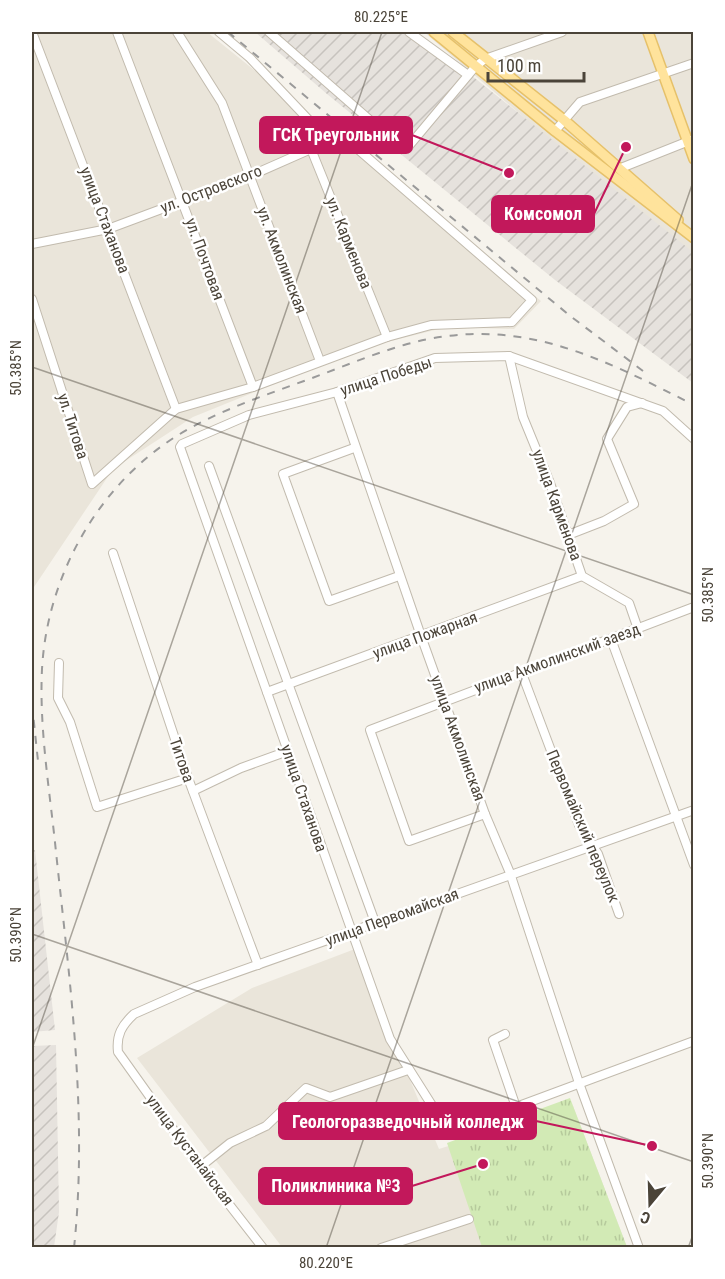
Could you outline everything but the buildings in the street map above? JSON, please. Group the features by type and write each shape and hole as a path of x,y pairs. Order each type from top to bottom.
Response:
{"main road":[{"path":"434,32 555,131 693,238"},
{"path":"453,32 564,120 693,234"},
{"path":"648,32 690,140 693,159"}],"street":[{"name":"улица Стаханова","path":"32,32 176,409"},
{"name":"ул. Почтовая","path":"117,32 183,199 253,387"},
{"name":"ул. Акмолинская","path":"177,32 222,103 320,362"},
{"path":"176,409 253,387 387,337 431,325 512,322 532,300 331,126 323,135 250,58 219,32"},
{"path":"269,32 403,149 408,147 468,75 485,59 562,32"},
{"path":"409,32 468,75"},
{"path":"555,131 580,102 664,75 693,63"},
{"path":"499,86 507,76"},
{"name":"ул. Островского","path":"32,244 108,229 183,199 250,176 311,149 323,135"},
{"path":"621,168 690,140"},
{"name":"ул. Карменова","path":"311,149 387,337"},
{"name":"ул. Титова","path":"32,299 92,484 176,409"},
{"name":"улица Победы","path":"181,450 182,444 249,415 337,392 435,358 509,356 644,402 663,411 693,438"},
{"name":"улица Карменова","path":"509,356 523,417 582,576 629,603 638,628"},
{"name":"улица Акмолинская","path":"337,392 399,576 446,700 485,814 510,873 579,1083"},
{"path":"568,535 604,521 634,504 607,439 627,406 644,402"},
{"path":"354,448 283,474 286,485 329,601 399,576"},
{"name":"улица Стаханова","path":"181,450 390,1039 445,1126 453,1132 460,1133 516,1107"},
{"path":"208,466 376,925"},
{"name":"Титова","path":"112,553 188,778 258,965"},
{"name":"улица Пожарная","path":"267,692 582,576"},
{"name":"улица Акмолинский заезд","path":"485,814 409,841 370,730 693,607"},
{"path":"611,639 693,865"},
{"path":"59,663 58,698 70,722 97,807 188,778"},
{"name":"Первомайский переулок","path":"521,671 579,825 590,846 598,854 619,914"},
{"path":"193,791 241,768 288,751"},
{"name":"улица Первомайская","path":"117,1052 119,1033 134,1014 165,999 376,925 510,873 693,810"},
{"path":"506,1034 493,1040 516,1107 693,1041"},
{"name":"улица Кустанайская","path":"117,1052 200,1167 263,1248"},
{"path":"200,1167 230,1143 266,1126 306,1088 330,1097 408,1070"},
{"path":"579,1083 639,1248"},
{"path":"381,1248 469,1219"}],"shaded area":[{"path":"32,32 207,32 541,301 514,329 447,327 363,348 193,417 113,469 32,590"},
{"path":"255,32 417,32 693,252 693,383 555,280 327,94"},
{"path":"424,32 693,32 693,262"},
{"path":"35,850 55,1030 32,1032 32,851"},
{"path":"355,949 439,1149 573,1106 627,1247 282,1247 137,1058 252,988"},
{"path":"56,1045 59,1212 54,1247 32,1247 32,1046"}],"green space":[{"path":"570,1098 627,1247 482,1247 447,1143"}],"railway":[{"path":"228,32 569,315 643,371"},
{"path":"74,1248 79,1149 76,1050 41,692 46,635 54,601 81,537 100,508 122,481 147,458 175,437 206,420 254,399 379,353 445,336 483,334 519,337 555,345 624,370 694,405"},
{"path":"32,704 38,761"}],"place":[{"name":"Комсомол","path":"626,147"},
{"name":"ГСК Треугольник","path":"509,173"},
{"name":"Геологоразведочный колледж","path":"652,1146"},
{"name":"Поликлиника №3","path":"483,1164"}]}
